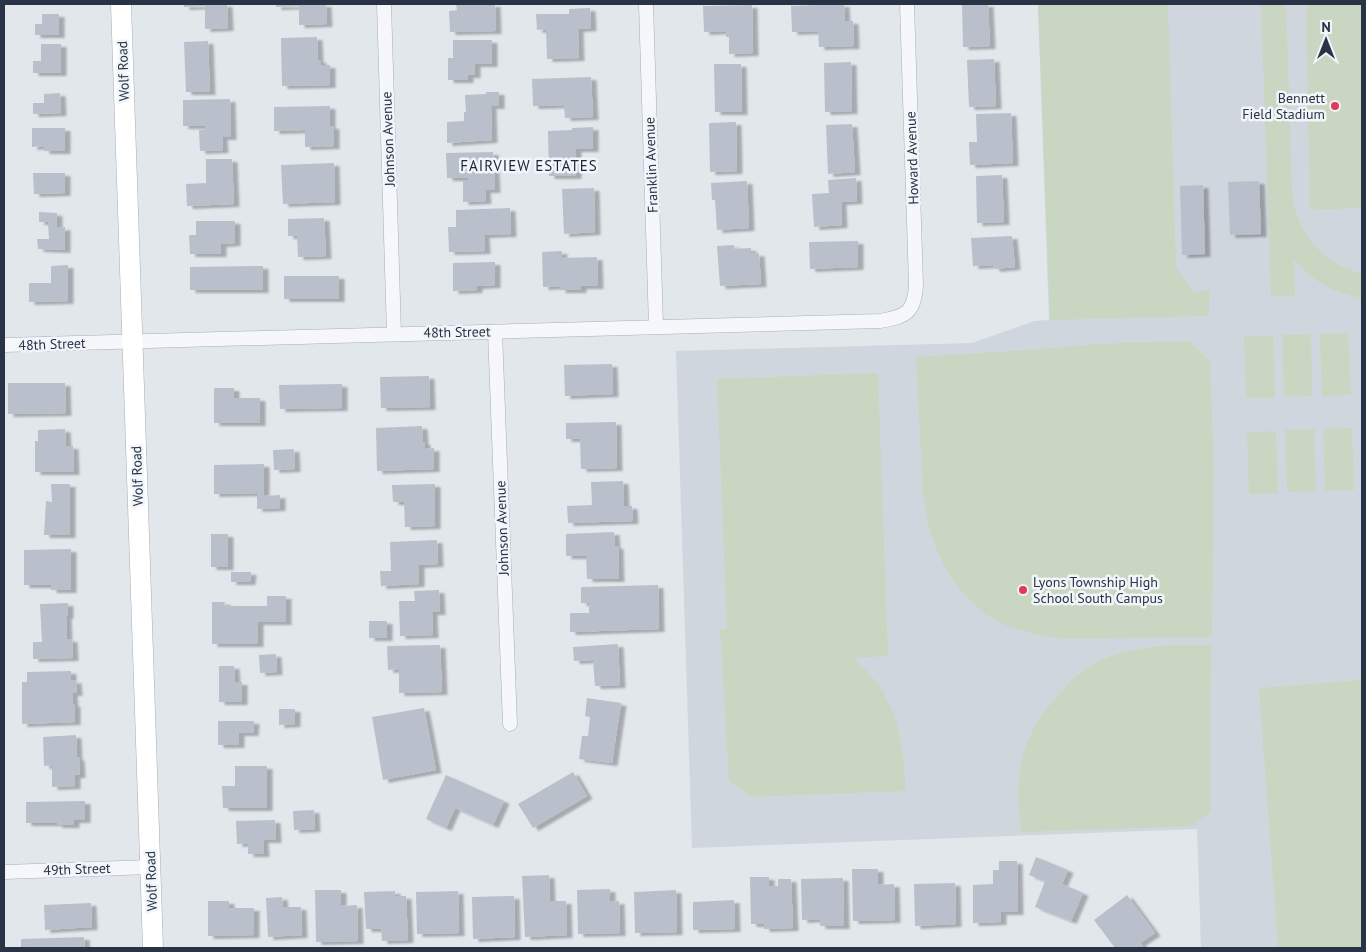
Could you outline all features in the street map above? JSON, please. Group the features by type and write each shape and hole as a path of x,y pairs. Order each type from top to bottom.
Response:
{"main road":[{"name":"Wolf Road","path":"121,4 153,948"}],"street":[{"name":"Johnson Avenue","path":"384,4 394,334"},
{"name":"Franklin Avenue","path":"646,4 656,326"},
{"name":"Howard Avenue","path":"907,4 916,285 915,299 909,312"},
{"name":"48th Street","path":"4,345 880,321 899,318 909,312"},
{"name":"Johnson Avenue","path":"495,332 510,724"},
{"name":"49th Street","path":"4,872 151,867"}],"shaded area":[{"name":"Lyons Township High School South Campus","path":"1038,4 1362,4 1362,948 1201,948 1197,829 692,848 676,351 972,343 1034,321 1049,320"}],"green space":[{"path":"1038,4 1168,4 1176,267 1194,293 1209,289 1209,316 1050,320"},
{"path":"1261,4 1286,4 1294,205 1305,232 1323,254 1348,269 1362,273 1362,298 1333,290 1308,274 1294,260 1295,296 1271,296"},
{"name":"Bennett Field Stadium","path":"1306,4 1362,4 1362,208 1310,210"},
{"path":"1348,333 1351,395 1322,396 1320,334"},
{"path":"1311,334 1312,396 1284,397 1282,335"},
{"path":"1244,336 1273,336 1275,398 1246,398"},
{"path":"1189,341 1210,361 1214,470 1212,637 1064,639 1035,634 1005,625 983,613 966,597 949,575 937,551 928,525 923,494 916,357 1096,344"},
{"path":"878,373 888,656 853,658 880,687 895,718 902,753 906,791 751,797 729,781 720,629 727,629 717,379"},
{"path":"1352,428 1354,490 1325,491 1323,429"},
{"path":"1314,429 1316,491 1287,492 1285,430"},
{"path":"1276,431 1278,493 1249,494 1247,432"},
{"path":"1170,645 1211,645 1210,812 1192,826 1021,832 1019,790 1023,754 1029,738 1049,706 1077,676 1097,662 1127,651"},
{"path":"1362,680 1362,948 1278,948 1259,688"}],"building":[{"path":"184,4 227,4 228,28 205,29 205,6 184,7"},
{"path":"276,4 326,4 327,24 299,25 299,6 276,7"},
{"path":"456,4 495,4 496,31 450,32 449,11 457,10"},
{"path":"844,4 845,21 853,21 854,46 819,47 818,31 792,32 791,6"},
{"path":"962,4 988,4 990,46 963,47"},
{"path":"752,5 753,53 729,54 729,37 726,37 726,31 704,32 703,6"},
{"path":"590,8 591,28 578,29 579,58 547,59 546,29 537,30 536,14 569,14 569,9"},
{"path":"42,14 59,14 59,35 35,35 35,24 42,24"},
{"path":"317,37 318,60 321,60 321,65 330,65 330,85 282,86 281,38"},
{"path":"453,40 492,40 492,64 475,64 475,75 468,75 468,80 448,80 448,58 453,58"},
{"path":"208,41 210,92 186,92 184,42"},
{"path":"41,44 61,44 61,73 33,73 33,61 41,61"},
{"path":"994,59 996,106 969,107 967,60"},
{"path":"851,62 852,111 825,112 824,63"},
{"path":"714,64 741,64 742,112 715,112"},
{"path":"591,77 593,117 565,118 564,105 533,106 532,79"},
{"path":"486,92 499,92 499,106 491,106 492,140 447,143 447,122 464,121 464,112 466,112 465,95 486,94"},
{"path":"60,93 61,113 33,114 33,103 44,103 44,94"},
{"path":"230,99 231,137 222,137 223,150 200,151 199,130 205,130 205,126 183,126 183,100"},
{"path":"330,106 330,126 334,126 334,146 305,147 305,130 274,131 274,107"},
{"path":"1011,113 1013,163 970,165 969,142 977,142 976,114"},
{"path":"736,122 737,171 710,172 709,123"},
{"path":"852,124 855,172 828,174 826,125"},
{"path":"593,127 593,149 576,149 576,176 549,176 548,131"},
{"path":"32,128 65,128 65,151 44,151 44,146 32,147"},
{"path":"493,152 495,190 485,190 486,201 463,202 463,181 469,181 468,178 447,178 446,153"},
{"path":"206,159 232,159 234,204 187,206 186,184 206,183"},
{"path":"334,163 335,202 283,204 281,165"},
{"path":"33,173 65,173 65,193 34,194"},
{"path":"1002,175 1004,222 977,223 976,176"},
{"path":"856,178 857,201 841,202 842,225 814,227 812,194 829,193 828,180"},
{"path":"747,181 749,228 717,230 715,200 712,200 711,183"},
{"path":"1259,181 1261,234 1230,235 1228,182"},
{"path":"1203,185 1205,254 1182,255 1180,186"},
{"path":"594,188 595,232 564,234 562,189"},
{"path":"510,208 511,234 484,235 485,251 449,252 448,227 456,227 456,210"},
{"path":"39,212 57,213 57,228 65,227 65,250 38,249 37,239 49,239 48,222 39,222"},
{"path":"324,218 326,256 298,257 297,236 288,236 288,219"},
{"path":"196,221 235,221 235,243 221,244 221,254 190,254 189,235 196,235"},
{"path":"1012,236 1015,267 995,269 993,265 973,266 971,238"},
{"path":"858,241 858,267 810,269 809,242"},
{"path":"734,245 734,249 751,248 751,254 759,253 761,284 720,286 717,246"},
{"path":"562,251 562,258 597,257 598,286 581,286 581,290 560,290 560,286 543,287 542,252"},
{"path":"495,262 495,285 477,286 477,290 453,291 453,263"},
{"path":"68,265 68,301 29,302 29,283 51,283 51,266"},
{"path":"263,266 263,290 190,290 190,267"},
{"path":"284,276 339,276 339,299 284,299"},
{"path":"612,364 613,394 565,396 564,365"},
{"path":"429,376 430,407 381,408 380,377"},
{"path":"8,383 65,383 66,413 8,414"},
{"path":"342,384 342,408 280,409 279,385"},
{"path":"214,388 234,388 234,398 260,398 260,423 214,423"},
{"path":"616,422 617,468 581,469 580,439 566,439 566,423"},
{"path":"422,426 425,449 434,448 434,469 377,471 376,428"},
{"path":"65,429 66,446 73,446 74,472 35,472 35,441 38,441 38,430"},
{"path":"294,449 295,469 274,470 273,450"},
{"path":"264,464 264,496 280,495 280,508 257,509 257,493 214,494 214,465"},
{"path":"623,481 624,506 632,506 633,521 568,523 567,506 592,505 591,482"},
{"path":"51,484 70,484 70,535 44,535 46,501 52,502"},
{"path":"435,484 435,526 405,527 404,502 393,502 392,485"},
{"path":"614,532 615,546 618,546 619,579 587,579 586,556 566,556 566,534"},
{"path":"211,534 228,534 228,567 211,567"},
{"path":"437,540 438,564 419,565 419,584 381,586 380,571 391,571 390,542"},
{"path":"71,549 71,590 51,590 51,585 24,585 24,550"},
{"path":"231,572 251,572 250,582 231,582"},
{"path":"658,585 659,629 570,632 570,613 589,613 589,603 581,603 581,587"},
{"path":"439,590 440,612 432,612 433,635 400,636 399,601 415,601 414,591"},
{"path":"267,596 286,596 286,622 258,622 258,644 212,644 212,602 225,602 224,606 267,606"},
{"path":"68,603 68,616 66,616 67,639 72,639 73,658 33,659 33,642 42,642 40,604"},
{"path":"369,621 387,621 387,638 369,638"},
{"path":"618,644 620,685 595,686 593,660 574,661 573,647"},
{"path":"440,645 442,692 399,693 399,669 388,670 387,646"},
{"path":"276,654 277,672 260,673 259,655"},
{"path":"219,666 234,666 235,682 242,682 242,702 219,702"},
{"path":"71,671 71,681 76,680 77,693 72,693 73,704 75,704 75,722 22,724 22,682 27,682 27,672"},
{"path":"587,698 621,703 612,763 579,759 582,736 588,736 590,717 585,716"},
{"path":"424,708 436,770 383,780 372,717"},
{"path":"279,709 295,709 295,724 279,725"},
{"path":"218,721 254,721 253,733 239,733 239,745 218,745"},
{"path":"76,735 80,775 75,775 75,786 52,787 52,765 44,766 43,737"},
{"path":"235,766 267,766 267,808 223,808 222,786 235,786"},
{"path":"573,772 587,796 533,828 518,804"},
{"path":"446,775 504,801 493,825 455,808 446,828 426,819"},
{"path":"85,801 85,820 74,820 74,825 26,823 26,802"},
{"path":"314,810 315,829 294,830 293,811"},
{"path":"275,820 276,840 263,840 264,854 248,854 248,843 237,844 236,821"},
{"path":"1036,857 1068,870 1062,884 1083,893 1071,921 1035,907 1045,881 1029,875"},
{"path":"999,861 1017,861 1018,912 1001,912 1001,922 973,923 973,885 993,884 993,870 999,870"},
{"path":"852,869 878,869 878,885 894,884 895,920 853,921"},
{"path":"549,875 550,901 566,901 567,935 525,937 522,876"},
{"path":"750,877 769,877 769,886 778,886 778,879 791,879 793,928 764,929 764,924 751,924"},
{"path":"843,878 844,926 820,926 820,919 802,920 801,879"},
{"path":"955,883 956,924 915,926 914,884"},
{"path":"610,889 610,902 619,901 620,933 578,934 577,890"},
{"path":"315,890 341,890 341,906 357,905 358,941 316,942"},
{"path":"676,890 677,932 635,933 634,892"},
{"path":"395,891 395,896 406,896 408,940 382,941 381,929 366,929 364,892"},
{"path":"458,891 459,933 417,934 416,892"},
{"path":"1127,895 1155,933 1140,943 1144,948 1115,948 1094,920"},
{"path":"514,896 515,937 473,939 472,897"},
{"path":"282,897 283,907 301,907 302,935 268,937 266,898"},
{"path":"734,900 735,929 693,930 693,902"},
{"path":"208,901 229,901 229,908 254,908 254,935 208,936"},
{"path":"91,903 92,927 45,930 44,905"},
{"path":"84,937 85,948 21,948 21,939"}],"place":[{"name":"Bennett Field Stadium","path":"1335,106"},
{"name":"Lyons Township High School South Campus","path":"1023,590"}],"district":[{"name":"FAIRVIEW ESTATES","path":"529,165"}]}
